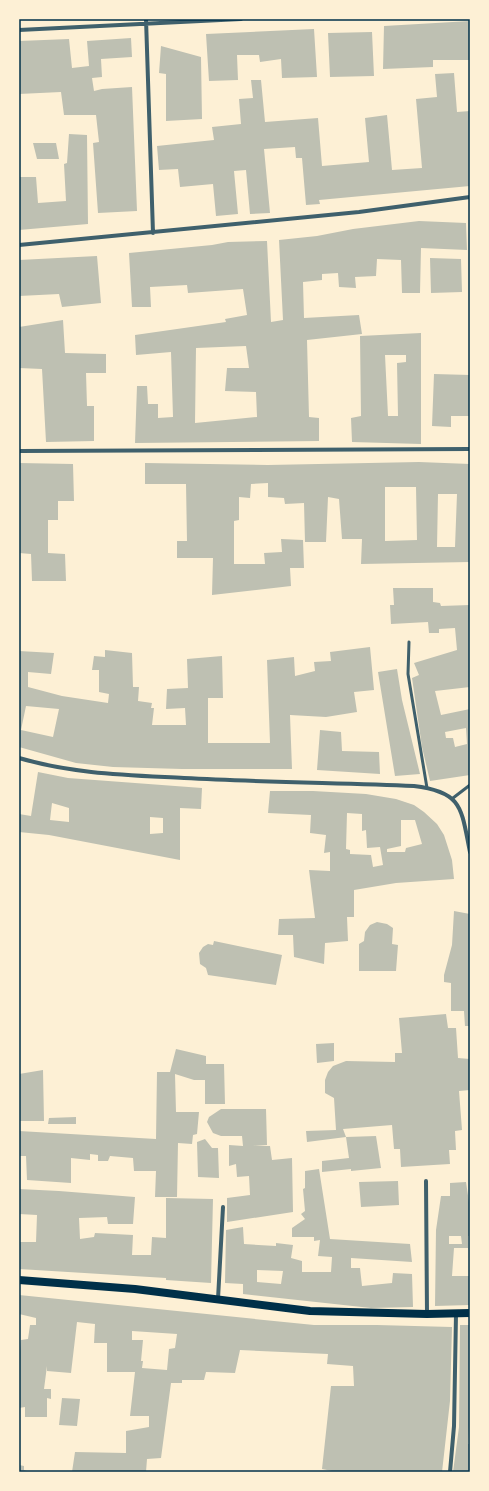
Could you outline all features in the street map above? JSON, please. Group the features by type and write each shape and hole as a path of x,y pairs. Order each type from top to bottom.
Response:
{"main road":[{"path":"19,1280 135,1289 310,1311 427,1314 470,1313"}],"street":[{"path":"19,30 146,21 241,19"},
{"path":"146,21 153,233"},
{"path":"19,245 359,212 470,197"},
{"path":"19,451 470,449"},
{"path":"19,758 39,764 98,774 249,781 414,786 427,788 436,790 453,798 462,812 470,852"},
{"path":"426,1180 427,1314"},
{"path":"218,1299 222,1207"},
{"path":"450,1472 454,1426 456,1313"}],"lane":[{"path":"409,642 408,680 427,788"},
{"path":"453,798 470,785"}],"building":[{"path":"470,21 470,60 433,60 433,67 383,69 384,26"},
{"path":"314,29 317,77 282,78 281,59 260,62 259,55 237,55 238,80 209,81 206,34"},
{"path":"372,32 374,76 330,77 328,33"},
{"path":"131,38 132,57 101,59 102,77 92,78 94,91 132,87 137,211 98,213 93,143 99,142 96,115 64,115 61,92 19,94 19,41 69,39 72,68 89,66 87,41"},
{"path":"161,46 201,57 202,119 166,121 166,74 159,73"},
{"path":"454,73 457,112 470,111 470,186 319,200 320,204 306,205 302,158 296,158 295,147 264,149 270,213 250,214 246,170 234,171 238,214 216,216 213,184 180,187 178,169 159,170 157,146 214,140 212,127 241,124 239,99 253,98 251,80 261,80 265,122 318,118 322,166 369,162 365,118 387,115 392,170 422,168 416,99 437,97 435,74"},
{"path":"69,134 87,135 88,224 19,230 19,177 36,177 38,203 66,201 64,164 67,163"},
{"path":"33,143 56,143 59,159 37,159"},
{"path":"419,221 466,223 467,250 421,248 420,293 402,293 401,260 377,259 376,276 355,277 356,288 339,287 338,273 322,274 322,280 303,282 304,318 359,315 362,334 307,340 309,417 319,418 319,441 135,443 137,386 147,386 148,404 158,404 158,418 173,417 171,352 136,355 135,335 226,322 225,319 247,315 243,289 188,293 187,285 150,287 151,307 132,307 129,253 212,245 228,242 267,241 271,322 283,320 279,240 317,236 353,229","holes":["246,346 249,368 227,368 225,391 256,392 257,417 195,423 196,348"]},
{"path":"97,256 101,303 62,307 59,294 19,296 19,260"},
{"path":"430,258 461,259 462,292 431,293"},
{"path":"63,320 65,353 106,354 106,373 86,373 87,406 94,406 94,441 46,442 42,369 19,368 19,327"},
{"path":"421,333 421,444 352,442 351,418 361,416 360,336","holes":["385,355 406,355 406,362 397,363 398,416 388,416"]},
{"path":"434,374 470,375 470,416 451,416 451,427 432,426"},
{"path":"419,462 470,464 470,562 361,564 362,539 342,539 339,499 328,497 326,542 305,542 304,503 285,504 284,498 268,497 268,483 251,484 250,498 239,497 239,520 234,521 234,564 265,564 264,553 282,552 281,539 303,540 304,568 290,568 291,586 212,595 213,558 177,558 177,541 187,541 186,484 145,484 145,463 268,465","holes":["385,487 416,487 417,540 385,541","438,494 457,494 455,547 437,547"]},
{"path":"19,463 73,464 74,501 58,501 58,520 48,520 48,553 65,554 66,581 32,581 31,554 19,553"},
{"path":"393,588 433,588 433,602 440,603 441,606 470,605 470,687 435,691 441,715 470,709 470,775 430,781 422,747 412,678 419,675 414,663 457,650 455,628 439,629 439,633 429,633 428,622 391,624 390,605 394,605","holes":["466,728 467,744 455,747 453,738 446,738 445,732"]},
{"path":"370,647 374,690 354,692 357,712 326,717 290,715 292,769 182,769 113,767 76,763 19,747 19,651 54,653 51,674 28,672 28,687 62,696 108,703 109,694 99,692 99,670 92,670 94,656 105,657 105,650 132,653 133,687 139,687 138,701 152,703 151,708 154,708 152,725 186,725 185,708 166,709 167,689 188,688 187,659 222,656 223,698 208,698 208,743 270,743 267,660 294,657 295,676 315,671 314,662 331,661 330,652","holes":["26,706 59,709 53,737 21,730"]},
{"path":"397,669 402,700 420,774 395,776 378,672"},
{"path":"320,730 341,732 342,751 379,752 380,774 317,770"},
{"path":"38,772 68,778 202,788 201,809 180,808 180,860 49,835 19,832 19,814 31,816","holes":["52,803 69,808 69,822 50,820","150,817 163,818 163,833 150,834"]},
{"path":"270,791 313,791 366,794 396,799 414,805 437,824 444,835 452,860 454,879 396,883 354,890 354,917 347,917 348,941 325,943 324,964 294,957 293,935 278,935 279,919 315,918 309,870 330,871 330,852 324,853 326,835 310,833 311,815 268,813","holes":["347,813 362,814 362,831 366,830 367,848 380,847 383,865 373,867 371,855 350,854 350,850 346,849","401,820 415,820 422,844 406,848 405,852 387,852 387,849 401,846"]},
{"path":"454,911 470,914 470,1026 465,1026 464,1011 451,1011 451,983 444,982 444,975 452,945"},
{"path":"377,922 387,924 393,928 392,944 398,945 396,971 359,971 359,944 364,941 365,932 370,925"},
{"path":"214,941 282,955 276,985 208,975 206,968 200,964 199,953 203,947 208,944 213,945"},
{"path":"446,1014 448,1028 456,1028 458,1058 470,1059 470,1090 459,1091 462,1130 455,1131 456,1150 449,1150 450,1164 401,1167 400,1149 394,1149 392,1125 343,1129 346,1137 307,1142 306,1131 336,1130 334,1098 325,1093 325,1080 328,1072 333,1066 346,1061 395,1062 395,1053 402,1053 399,1018"},
{"path":"334,1043 334,1061 317,1063 316,1044"},
{"path":"176,1049 206,1056 206,1064 224,1064 225,1104 205,1104 205,1080 194,1080 175,1074 176,1112 199,1112 197,1134 193,1135 192,1144 178,1143 177,1197 155,1197 156,1171 134,1171 133,1158 110,1156 108,1161 98,1161 98,1155 90,1154 90,1160 71,1158 71,1183 27,1180 26,1156 19,1156 19,1131 156,1139 157,1072 170,1072"},
{"path":"43,1070 44,1121 19,1121 19,1074"},
{"path":"221,1109 266,1109 267,1145 253,1146 270,1146 272,1160 292,1158 293,1212 227,1222 227,1198 250,1195 249,1176 237,1177 236,1164 229,1166 229,1145 243,1146 242,1136 221,1136 213,1133 207,1122 209,1117"},
{"path":"76,1117 76,1124 48,1124 49,1118"},
{"path":"376,1136 381,1168 322,1172 322,1161 349,1158 346,1137"},
{"path":"205,1139 212,1148 218,1148 219,1178 198,1177 197,1142"},
{"path":"319,1169 330,1239 410,1244 412,1262 351,1258 351,1268 360,1268 362,1286 392,1283 393,1273 412,1274 413,1307 371,1308 243,1294 243,1284 225,1283 226,1230 243,1227 244,1244 276,1246 276,1243 293,1245 291,1258 302,1261 302,1272 331,1272 332,1257 318,1256 320,1240 314,1241 314,1237 292,1237 292,1228 305,1219 301,1214 305,1211 303,1189 305,1188 305,1171","holes":["257,1270 283,1271 281,1284 257,1282"]},
{"path":"398,1181 399,1205 361,1207 359,1182"},
{"path":"466,1182 470,1209 470,1236 468,1236 468,1248 454,1248 452,1276 470,1276 470,1305 435,1306 436,1230 441,1196 450,1196 450,1183","holes":["449,1236 461,1236 462,1244 449,1244"]},
{"path":"19,1189 135,1197 133,1224 108,1224 107,1217 79,1218 80,1239 94,1237 95,1233 133,1235 132,1255 151,1255 152,1237 166,1238 166,1198 213,1199 211,1283 166,1280 166,1278 19,1269 19,1242 36,1242 37,1215 19,1214"},
{"path":"19,1295 314,1325 452,1327 450,1401 442,1472 337,1472 322,1469 331,1386 354,1386 353,1366 327,1364 328,1354 240,1350 235,1373 206,1372 204,1380 182,1380 182,1383 171,1383 161,1458 147,1459 146,1472 72,1472 75,1452 126,1453 126,1431 149,1427 149,1416 130,1416 135,1372 107,1372 107,1343 94,1343 95,1324 77,1322 71,1373 47,1371 47,1366 44,1389 51,1389 51,1399 47,1398 47,1417 25,1417 25,1407 19,1408 19,1364 21,1340 28,1339 30,1325 36,1325 36,1318 19,1314","holes":["132,1331 177,1334 175,1348 169,1349 167,1370 142,1368 143,1361 141,1361 143,1340 132,1340"]},
{"path":"460,1325 470,1325 470,1427 469,1426 468,1444 470,1444 470,1472 453,1472 459,1427"},
{"path":"62,1398 80,1399 77,1426 59,1425"},
{"path":"19,1465 24,1466 24,1470 30,1472 19,1472"}]}
